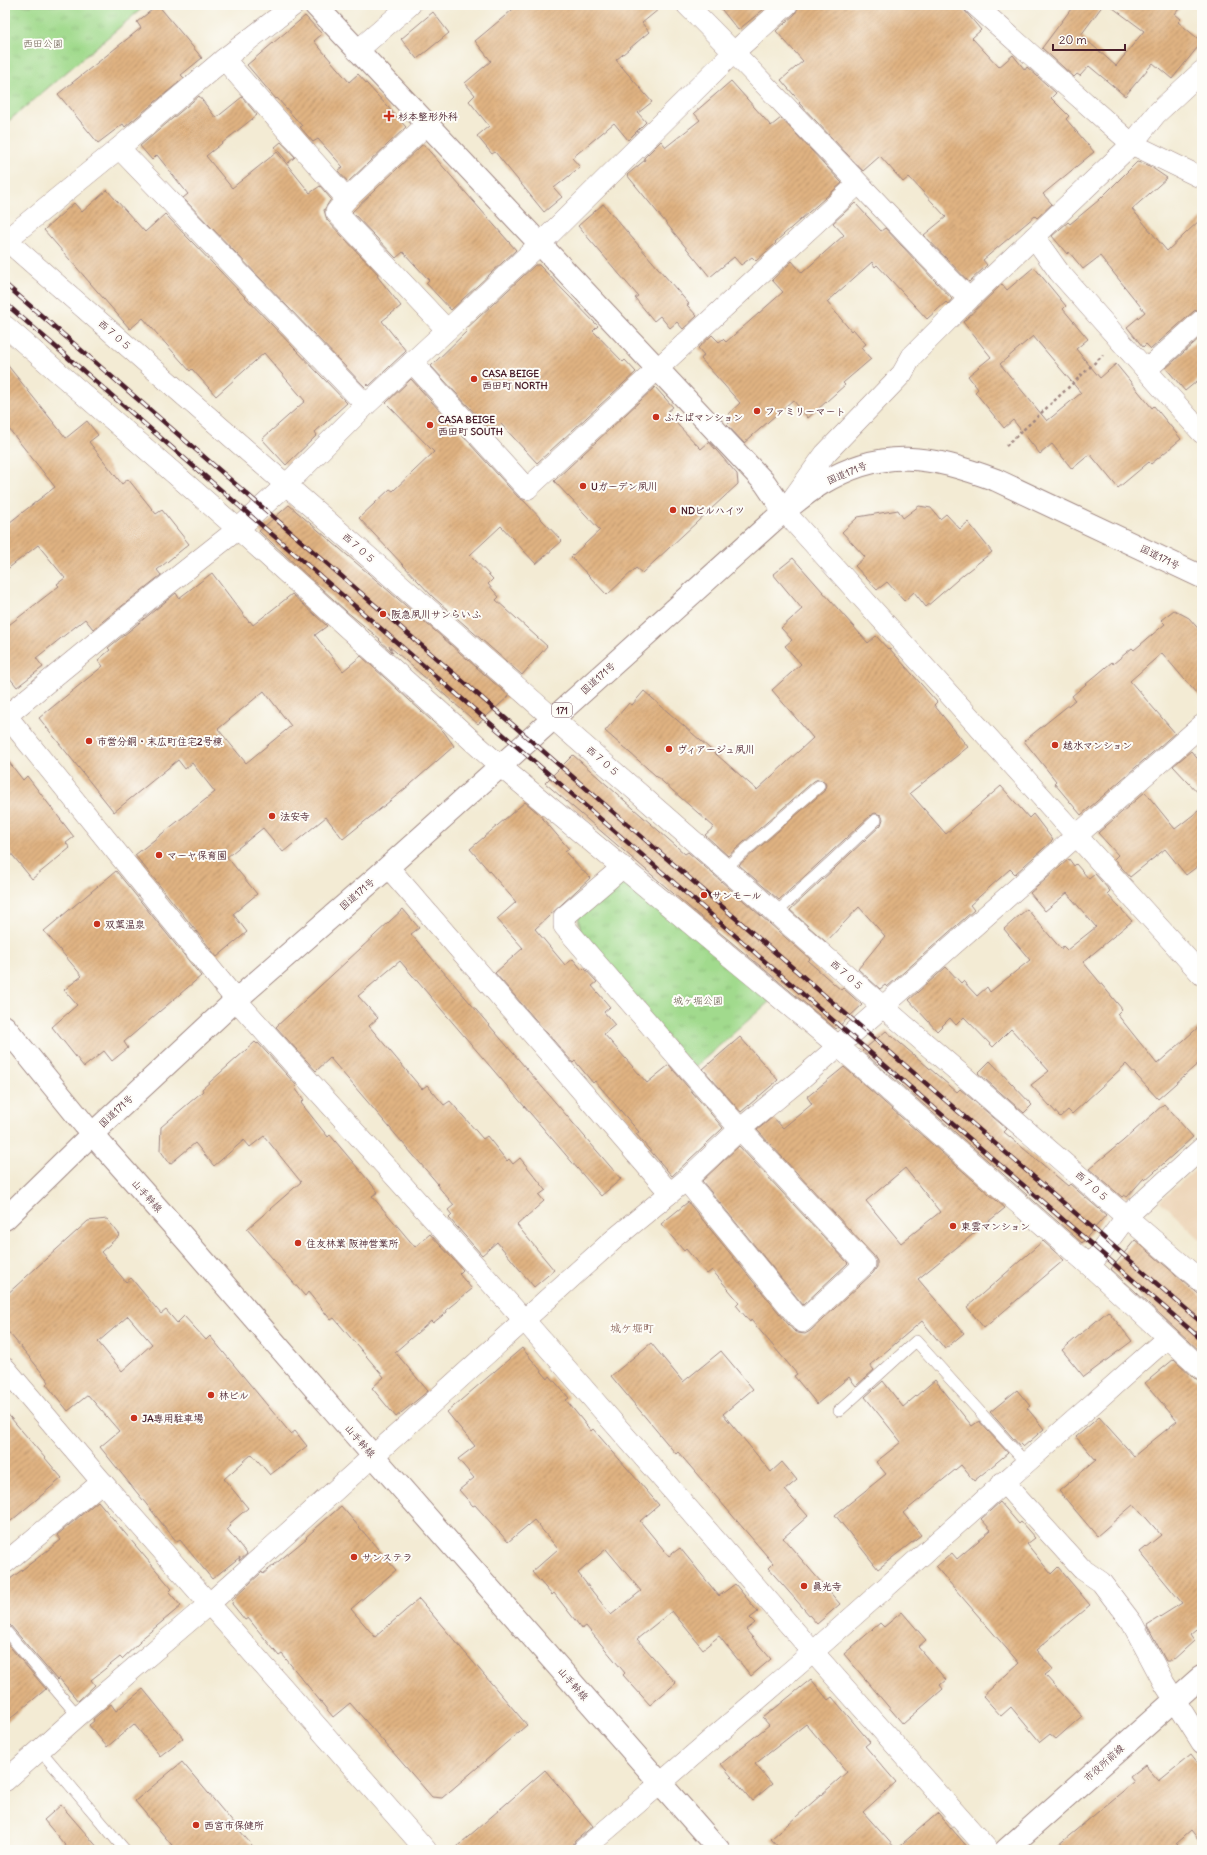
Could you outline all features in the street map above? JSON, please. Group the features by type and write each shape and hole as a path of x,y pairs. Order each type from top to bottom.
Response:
{"main road":[{"path":"315,5 426,125 764,483 784,511"},
{"name":"国道171号","path":"5,1219 92,1134 236,1000 388,867 784,511 820,484 846,471 875,461 901,458 928,460 964,468 996,480 1202,577"},
{"name":"山手幹線","path":"5,1027 92,1134 719,1850"},
{"name":"市役所前線","path":"1006,1850 1202,1676"}],"street":[{"path":"5,240 119,148 224,59 294,5"},
{"path":"358,50 410,5"},
{"path":"687,5 734,52 969,299"},
{"path":"787,5 734,52 540,244 366,405 287,484 238,529 128,616 6,716 236,1000 525,1321 813,1652 988,1850"},
{"path":"975,5 1132,144 1202,178"},
{"path":"224,59 347,199"},
{"path":"1202,71 1156,114 1132,144 969,299 912,356 902,374 825,454 784,511 1202,975"},
{"path":"426,125 347,199 336,212 447,330"},
{"path":"119,148 366,405"},
{"path":"412,362 527,489 658,370 858,184"},
{"path":"1034,237 1059,272 1118,341 1146,370 1202,434"},
{"name":"西７０５","path":"5,240 287,484 882,1006 1202,1282"},
{"path":"1146,370 1202,320"},
{"path":"5,326 238,529 500,766 838,1046 1090,1266 1202,1369"},
{"path":"5,1781 78,1716 209,1604 525,1321 613,1240 686,1180 740,1129 838,1046 1202,725"},
{"path":"388,867 670,1193"},
{"path":"622,867 564,917 564,926 740,1129 865,1264 802,1322 686,1180"},
{"path":"1090,1266 1127,1216 1202,1148"},
{"path":"583,1850 813,1652 1003,1482 1168,1338"},
{"path":"5,1368 102,1482 426,1850"},
{"path":"5,1563 102,1482"},
{"path":"1003,1482 1082,1569 1101,1582 1132,1623 1164,1683 1202,1743"}],"lane":[{"path":"725,868 819,786"},
{"path":"776,912 876,820"},
{"path":"839,1411 916,1341 1026,1462"},
{"path":"5,1630 78,1716"},
{"path":"40,1750 125,1850"}],"path":[{"path":"1006,446 1118,341"}],"shaded area":[{"path":"1202,1164 1202,1241 1160,1201"}],"green space":[{"name":"西田公園","path":"5,5 146,5 5,124"},
{"name":"城ヶ堀公園","path":"636,883 770,1001 694,1068 582,939 578,917 617,884"}],"building":[{"path":"158,5 202,58 181,75 184,78 125,127 123,124 98,143 58,94 141,28 137,22"},
{"path":"518,5 664,5 642,23 649,32 616,60 652,102 638,113 646,122 628,140 614,123 572,158 580,167 554,188 562,197 544,212 495,152 492,154 477,136 489,126 469,101 475,95 465,83 491,61 475,41"},
{"path":"718,5 769,5 738,30"},
{"path":"799,5 960,5 981,30 972,38 999,67 1013,55 1025,70 1027,67 1056,93 1051,98 1069,116 1066,119 1094,152 1043,194 1052,204 1037,218 1035,216 983,260 987,265 969,282 924,235 946,217 909,177 903,182 880,156 863,171 799,103 800,102 781,80 803,61 776,31 795,14"},
{"path":"1074,5 1103,5 1081,35 1116,66 1144,31 1109,5 1182,5 1175,14 1181,19 1178,22 1202,42 1172,79 1153,63 1125,96 1089,66 1080,76 1077,74 1074,77 1042,48"},
{"path":"433,12 449,33 417,59 401,39"},
{"path":"305,16 322,34 314,41 349,82 358,74 406,127 348,182 338,171 343,167 318,139 313,142 300,127 302,126 277,98 276,99 247,65"},
{"path":"731,81 771,126 781,118 842,183 775,242 776,243 756,261 752,257 741,265 734,257 710,277 627,175 645,160 644,158 661,141 666,147 700,120 694,113"},
{"path":"199,96 216,118 242,97 257,115 206,156 232,188 277,152 310,193 320,186 331,199 324,210 327,220 378,274 377,276 401,306 382,321 406,351 369,386 368,384 365,387 183,198 188,194 157,155 152,160 140,146"},
{"path":"281,142 295,157 288,163 275,147"},
{"path":"422,145 424,145 516,250 451,310 426,283 429,280 403,252 396,258 352,212"},
{"path":"1137,162 1148,165 1167,178 1132,209 1167,251 1202,218 1202,308 1194,311 1151,349 1146,344 1143,347 1127,327 1145,312 1100,256 1083,269 1069,252 1067,254 1052,236 1068,222 1070,224 1099,200"},
{"path":"107,190 145,232 165,214 347,403 315,432 317,435 286,465 262,439 305,401 264,353 216,396 192,369 190,371 143,318 130,329 44,230 74,203 82,212"},
{"path":"855,203 881,231 885,228 952,299 948,304 946,302 927,319 877,265 875,267 872,262 827,302 851,331 853,329 866,344 861,348 871,359 843,383 845,385 808,418 793,400 744,443 727,425 733,419 728,414 740,403 701,359 704,355 698,348 712,335 719,342 723,339 726,342 783,292 772,280 792,261 802,273 844,235 833,223"},
{"path":"603,204 689,304 687,305 697,316 683,329 677,322 670,328 660,316 654,321 635,298 638,296 578,226"},
{"path":"535,265 539,265 598,326 593,331 623,362 625,360 636,372 537,463 501,424 492,432 431,366 467,331 465,330"},
{"path":"1034,267 1066,306 1063,309 1088,339 1076,349 1100,378 1116,364 1152,408 1154,406 1181,439 1151,464 1149,462 1118,488 1090,454 1072,469 1052,444 1040,454 1013,420 1004,428 975,392 978,389 968,376 991,357 963,322 1002,284 1007,290","holes":["1033,336 1081,393 1047,421 1000,364"]},
{"path":"1202,336 1202,377 1185,391 1166,368"},
{"path":"5,362 66,438 87,421 98,435 89,442 122,484 128,479 156,514 162,510 189,544 157,570 161,575 93,629 85,619 36,658 43,667 17,687 5,672 5,628 59,586 57,584 65,578 38,545 5,571 5,526 55,487 5,424"},
{"path":"411,379 518,497 524,501 562,541 536,564 501,526 470,555 493,579 488,584 499,597 496,600 547,646 522,675 433,597 359,518 390,489 393,491 434,452 386,403"},
{"path":"655,387 673,407 667,412 676,423 701,449 709,442 737,474 738,484 642,573 636,568 607,595 571,557 600,530 554,481"},
{"name":"阪急夙川サンらいふ","path":"289,505 509,696 478,724 389,646 393,653 379,640 380,639 346,611 259,531"},
{"path":"919,506 931,508 940,519 946,514 960,529 968,522 992,552 926,607 914,592 904,601 887,582 877,590 855,566 865,557 842,532 858,517 898,510 903,518"},
{"path":"793,558 868,643 876,636 888,649 889,648 937,702 934,705 968,747 910,793 946,834 1001,786 1029,818 1033,814 1053,840 1015,874 1010,869 970,905 974,910 887,987 885,985 880,989 858,969 885,936 859,907 826,942 790,910 881,825 883,819 881,815 875,813 871,815 779,900 739,865 824,791 826,785 824,781 818,779 814,781 728,856 705,835 714,827 605,731 629,703 632,705 644,691 757,790 813,738 772,690 801,664 785,646 792,640 781,628 802,609 773,574"},
{"path":"212,573 249,622 250,621 253,625 292,594 327,626 315,635 343,671 361,656 444,732 454,746 411,784 343,839 326,817 283,852 263,828 227,857 257,894 233,914 247,932 217,957 135,855 215,792 192,763 185,769 178,760 114,812 39,718 103,666 98,660 110,650 108,648 176,593 179,598","holes":["264,691 291,726 246,763 218,729"]},
{"path":"1174,610 1189,618 1202,633 1202,700 1162,653 1130,681 1175,733 1081,815 1054,783 1056,781 1024,741 1075,700 1072,696 1112,662 1113,664 1132,648 1134,650 1165,624 1161,620"},
{"path":"1191,751 1202,764 1202,797 1173,766"},
{"name":"サンモール","path":"573,755 685,854 688,852 810,959 808,961 841,990 843,988 862,1005 836,1029 695,912 545,783"},
{"path":"5,757 23,780 27,776 74,837 66,843 70,848 32,879 5,846"},
{"path":"1145,792 1175,829 1202,808 1202,863 1186,875 1165,849 1130,877 1114,859 1118,855 1098,833"},
{"path":"525,802 538,813 569,849 565,852 590,878 535,929 565,965 573,959 582,970 584,968 597,982 592,986 610,1007 604,1012 615,1025 604,1034 647,1083 669,1065 723,1128 672,1176 636,1134 639,1132 595,1081 593,1083 575,1061 573,1063 495,973 523,948 497,919 516,902 470,849"},
{"path":"1069,859 1074,866 1076,864 1089,879 1095,874 1110,891 1107,894 1132,921 1083,962 1122,1009 1117,1014 1157,1064 1202,1024 1202,1060 1158,1099 1126,1064 1072,1114 1068,1110 1060,1117 1031,1085 1049,1071 1011,1029 993,1047 964,1017 956,1025 950,1018 937,1031 909,1000 946,967 961,983 963,981 977,996 987,987 990,992 1030,960 1004,929 1027,909 1061,949 1063,946 1067,950 1096,927 1067,893 1045,911 1030,893"},
{"path":"116,871 201,976 124,1042 128,1048 112,1061 104,1051 84,1067 52,1027 77,1005 64,990 82,976 44,931"},
{"path":"403,909 419,928 411,934 621,1179 601,1196 400,961 358,996 378,1018 369,1026 422,1089 427,1085 444,1105 450,1101 483,1139 487,1136 507,1161 509,1159 513,1164 520,1158 546,1190 539,1195 544,1201 517,1225 554,1270 534,1287 497,1242 482,1255 449,1218 452,1215 448,1210 454,1205 437,1185 438,1184 330,1058 316,1071 276,1027"},
{"path":"886,1031 957,1092 960,1089 1007,1129 1004,1132 1068,1186 1070,1184 1106,1215 1082,1243 862,1051"},
{"path":"740,1037 778,1080 741,1112 703,1069"},
{"path":"255,1042 257,1044 258,1043 297,1086 295,1088 304,1100 301,1103 328,1137 330,1135 378,1192 372,1196 415,1247 430,1234 463,1270 459,1274 472,1289 446,1310 447,1312 433,1323 431,1321 395,1352 428,1391 396,1417 372,1388 384,1377 334,1318 331,1320 308,1292 305,1296 247,1229 301,1182 264,1136 250,1147 244,1140 214,1166 195,1143 170,1164 160,1150 161,1127 203,1091 202,1089"},
{"path":"990,1061 1032,1105 1024,1113 978,1073"},
{"path":"844,1067 1005,1208 918,1279 964,1333 945,1349 922,1321 870,1365 874,1370 856,1386 849,1377 817,1404 794,1376 797,1374 751,1320 750,1322 736,1305 739,1302 712,1270 707,1274 686,1249 684,1251 661,1224 688,1202 793,1330 798,1333 805,1334 810,1331 873,1273 877,1267 877,1261 757,1130 773,1117 783,1128 812,1104 807,1097","holes":["905,1168 940,1212 901,1243 866,1201"]},
{"path":"1164,1104 1193,1137 1145,1180 1144,1178 1127,1197 1124,1195 1122,1197 1089,1169"},
{"path":"739,1146 848,1263 803,1305 702,1181"},
{"path":"107,1219 120,1235 101,1252 126,1282 131,1278 161,1314 166,1310 177,1323 184,1316 206,1340 210,1336 291,1434 295,1431 307,1446 270,1475 252,1454 224,1479 248,1508 229,1524 231,1526 227,1529 247,1554 239,1561 240,1557 212,1579 180,1540 177,1542 100,1447 119,1431 88,1395 68,1411 46,1384 49,1382 5,1328 5,1296 88,1221","holes":["128,1316 152,1344 122,1371 98,1342"]},
{"path":"1135,1240 1202,1297 1202,1353 1111,1269"},
{"path":"1043,1241 1064,1260 984,1328 967,1307"},
{"path":"1108,1311 1132,1341 1084,1377 1062,1350"},
{"path":"651,1343 683,1382 721,1351 753,1389 723,1414 771,1472 782,1462 797,1480 785,1490 808,1516 783,1538 840,1604 817,1624 768,1568 773,1563 678,1452 676,1454 611,1376"},
{"path":"522,1348 548,1379 550,1376 569,1398 566,1400 591,1431 593,1429 659,1505 640,1521 669,1556 680,1548 719,1596 735,1584 758,1612 750,1618 755,1623 746,1630 771,1659 751,1676 719,1636 703,1649 672,1611 637,1639 676,1683 650,1705 623,1675 625,1673 586,1626 582,1629 554,1593 552,1595 532,1572 558,1549 534,1520 508,1542 475,1505 473,1506 459,1490 474,1478 458,1459 475,1446 447,1412","holes":["606,1549 641,1591 611,1615 578,1573"]},
{"path":"1174,1359 1194,1378 1202,1381 1202,1627 1201,1626 1190,1635 1194,1641 1172,1661 1166,1661 1147,1625 1182,1603 1140,1552 1161,1535 1134,1504 1097,1536 1059,1491 1096,1460 1076,1437 1099,1417 1134,1456 1177,1421 1145,1383"},
{"path":"935,1380 972,1426 979,1421 1008,1453 974,1481 961,1465 903,1513 921,1535 878,1569 835,1515 886,1474 876,1462 901,1442 865,1397 883,1381 903,1407"},
{"path":"1017,1390 1030,1406 1027,1408 1044,1429 1023,1447 1020,1444 1019,1445 990,1412"},
{"path":"5,1411 62,1478 5,1526"},
{"path":"98,1501 172,1589 169,1592 181,1606 139,1641 140,1642 122,1659 120,1657 91,1680 95,1685 78,1701 59,1678 57,1680 10,1625 5,1623 5,1583 61,1540 57,1535"},
{"path":"1000,1502 1019,1524 1021,1522 1035,1538 1027,1544 1051,1574 1058,1567 1090,1605 1036,1650 1053,1669 1045,1675 1082,1716 1056,1739 1050,1734 1040,1742 1011,1707 1001,1716 983,1696 1019,1663 936,1567 952,1553 957,1559 991,1530 981,1519"},
{"path":"341,1506 396,1570 351,1609 375,1637 419,1599 527,1725 442,1798 432,1797 350,1703 333,1717 282,1654 279,1656 248,1618 245,1620 232,1604 233,1599 262,1572 263,1574 307,1538 306,1537"},
{"path":"902,1612 926,1640 918,1647 946,1680 940,1685 943,1689 903,1724 844,1654 880,1623 884,1627"},
{"path":"5,1641 46,1689 5,1723"},
{"path":"811,1679 828,1700 832,1697 870,1742 865,1746 896,1782 863,1812 896,1849 938,1813 970,1850 781,1850 771,1839 847,1772 806,1724 755,1764 772,1784 752,1801 721,1764 769,1725 763,1718"},
{"path":"143,1689 183,1738 160,1756 134,1724 107,1747 89,1725 94,1721 93,1719 111,1704 116,1711"},
{"path":"1191,1755 1202,1769 1202,1845 1191,1831 1169,1850 1052,1850 1134,1782 1130,1777 1145,1765 1159,1781"},
{"name":"西宮市保健所","path":"182,1762 256,1850 176,1850 135,1801"},
{"path":"545,1770 593,1826 575,1841 571,1850 453,1850"},
{"path":"61,1805 100,1850 69,1850 44,1820"}],"railway":[{"path":"5,284 1202,1323"},
{"path":"5,303 1202,1340"}],"place":[{"name":"杉本整形外科","path":"389,116"},
{"name":"CASA BEIGE 西田町 NORTH","path":"474,379"},
{"name":"ファミリーマート","path":"757,411"},
{"name":"ふたばマンション","path":"656,417"},
{"name":"CASA BEIGE 西田町 SOUTH","path":"430,425"},
{"name":"Uガーデン夙川","path":"583,486"},
{"name":"NDビルハイツ","path":"673,510"},
{"name":"阪急夙川サンらいふ","path":"383,614"},
{"name":"市営分銅・末広町住宅2号棟","path":"89,741"},
{"name":"越水マンション","path":"1055,745"},
{"name":"ヴィアージュ夙川","path":"669,749"},
{"name":"法安寺","path":"272,816"},
{"name":"マーヤ保育園","path":"159,855"},
{"name":"サンモール","path":"704,895"},
{"name":"双葉温泉","path":"97,924"},
{"name":"東雲マンション","path":"953,1226"},
{"name":"住友林業 阪神営業所","path":"298,1243"},
{"name":"林ビル","path":"211,1395"},
{"name":"JA専用駐車場","path":"134,1418"},
{"name":"サンステラ","path":"354,1557"},
{"name":"眞光寺","path":"804,1586"},
{"name":"西宮市保健所","path":"196,1825"}],"district":[{"name":"城ケ堀町","path":"632,1328"}]}
